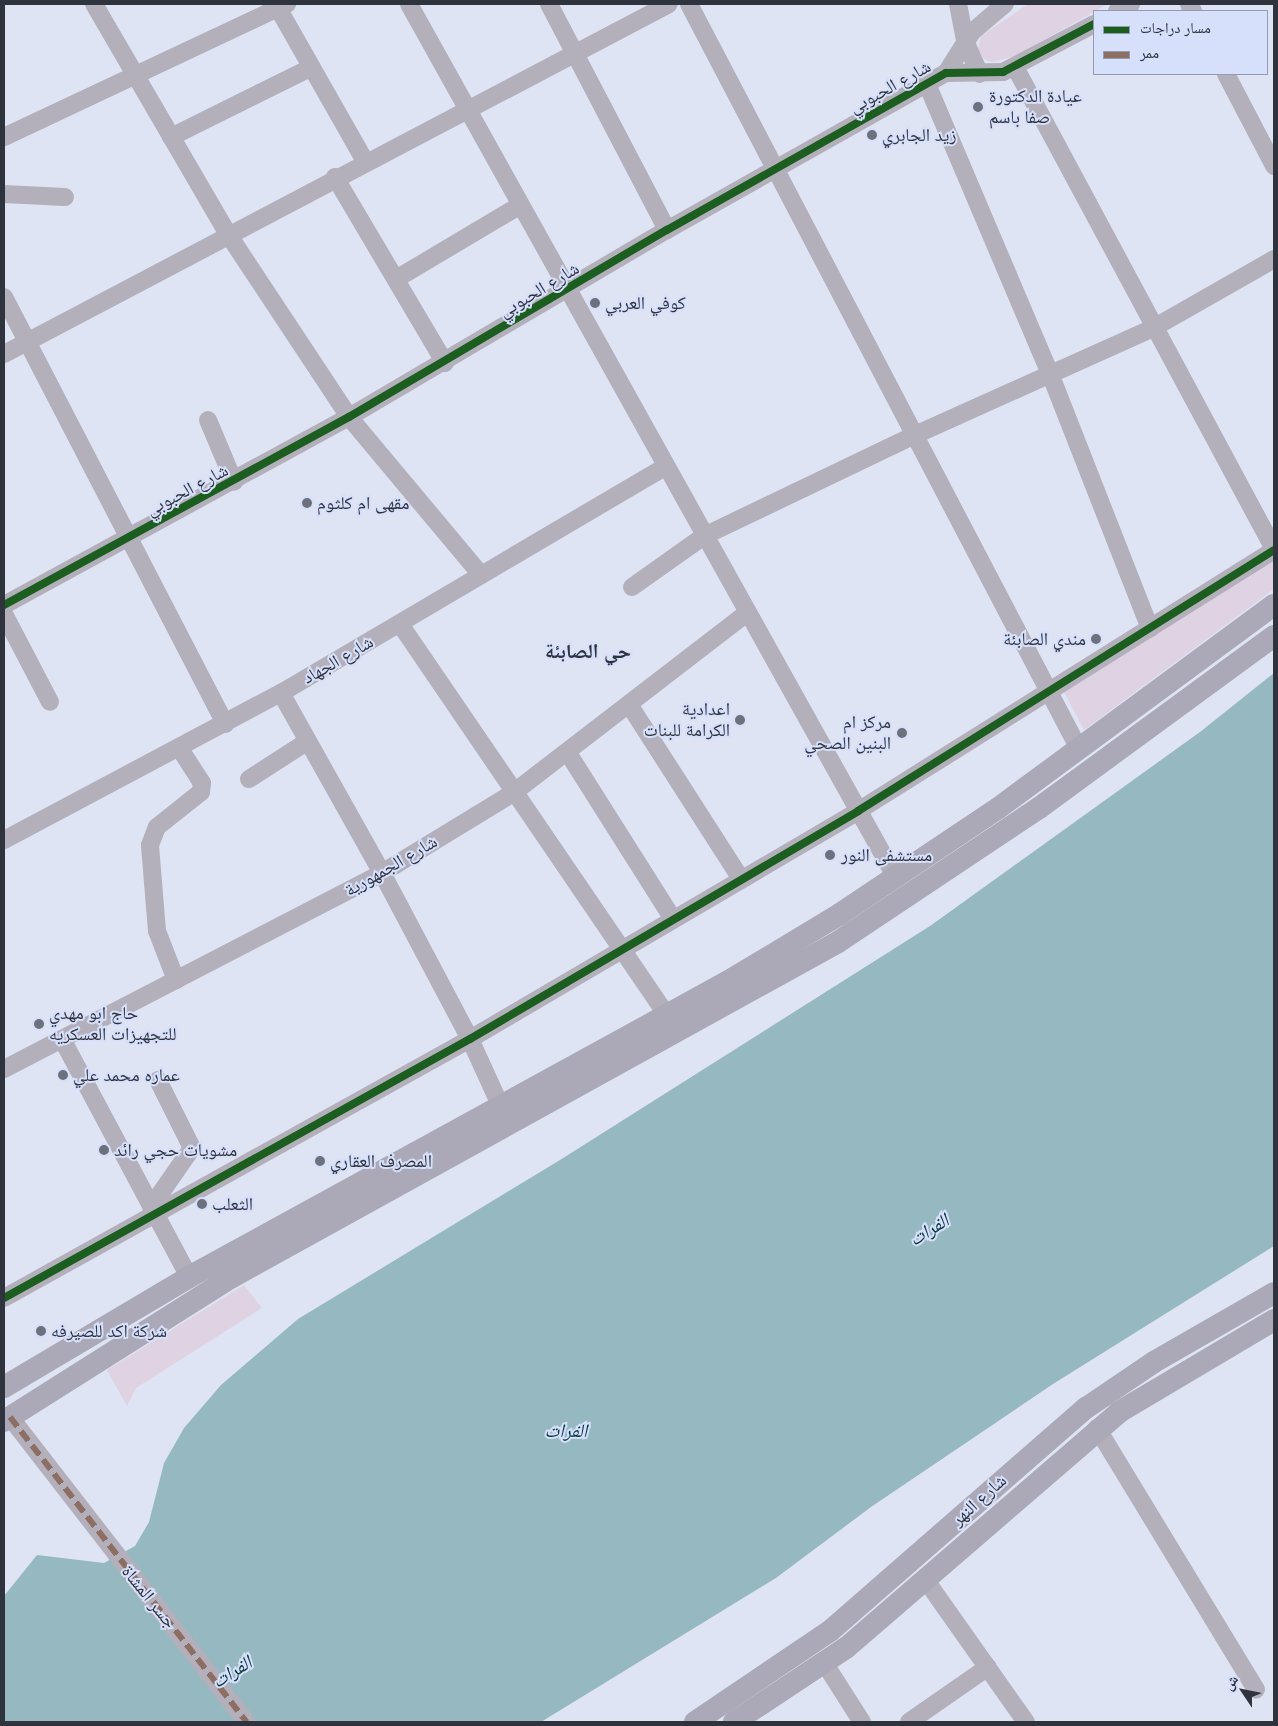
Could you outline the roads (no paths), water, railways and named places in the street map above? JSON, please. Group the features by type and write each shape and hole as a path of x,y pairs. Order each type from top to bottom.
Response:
{"main road":[{"path":"4,1387 189,1277 501,1107 583,1073 667,1015 896,878 1079,749 1274,605"},
{"path":"7,1419 232,1277 583,1073 892,907 1039,808 1274,636"},
{"name":"شارع النهر","path":"734,1722 753,1698 1086,1408 1154,1362 1274,1293"},
{"name":"شارع النهر","path":"695,1722 753,1698 825,1664 1098,1428 1146,1393 1274,1320"}],"street":[{"path":"94,4 228,234 349,417 482,574"},
{"path":"409,4 465,110 896,878"},
{"path":"549,4 572,54 667,230"},
{"path":"4,354 365,161 669,4"},
{"path":"689,4 777,168 1079,749"},
{"path":"958,4 965,41 980,74"},
{"name":"شارع الحبوبي","path":"946,74 965,41 983,19 1005,4"},
{"path":"1119,10 1131,4"},
{"path":"4,137 282,6 312,68 365,161"},
{"name":"شارع الحبوبي","path":"4,604 234,482 445,363 667,230 927,84 946,74 980,74 1015,67 1093,25"},
{"path":"4,1298 152,1211 470,1039 858,811 1274,549 1015,67"},
{"path":"171,137 312,68"},
{"path":"1227,75 1274,166"},
{"path":"927,84 1051,376 1150,628"},
{"path":"335,177 445,363"},
{"path":"4,194 65,197"},
{"path":"396,279 519,206"},
{"path":"632,587 704,536 915,435 1051,376 1155,327 1274,259"},
{"path":"4,297 225,724"},
{"path":"208,420 234,482"},
{"name":"شارع الجهاد","path":"4,840 180,749 281,693 665,467"},
{"name":"شارع الجمهورية","path":"4,1069 382,873 513,793 630,706 747,613"},
{"path":"4,614 50,702"},
{"path":"400,624 513,793 667,1015"},
{"path":"281,693 382,873 470,1039 501,1107"},
{"path":"630,706 741,879"},
{"path":"249,779 308,741"},
{"path":"176,980 158,931 150,845 157,828 201,792 202,784 180,749"},
{"path":"568,753 673,919"},
{"path":"62,1039 152,1211 189,1277"},
{"path":"152,1211 192,1148 158,1080"},
{"name":"جسر المشاة","path":"7,1419 247,1722"},
{"path":"1098,1428 1256,1690"},
{"path":"925,1579 988,1667 1019,1720"},
{"path":"825,1664 862,1722"},
{"path":"909,1722 988,1667"}],"water":[{"name":"الفرات","path":"1274,673 1274,1246 1053,1384 871,1507 776,1578 541,1722 4,1722 4,1596 37,1555 104,1563 135,1546 149,1522 164,1463 184,1428 221,1385 298,1319 560,1160 930,926 1200,732"}],"place":[{"name":"عيادة الدكتورة صفا باسم","path":"978,107"},
{"name":"زيد الجابري","path":"872,135"},
{"name":"كوفي العربي","path":"595,303"},
{"name":"مقهى ام كلثوم","path":"307,503"},
{"name":"مندي الصابئة","path":"1096,639"},
{"name":"اعدادية الكرامة للبنات","path":"740,720"},
{"name":"مركز ام البنين الصحي","path":"902,733"},
{"name":"مستشفى النور","path":"830,855"},
{"name":"حاج ابو مهدي للتجهيزات العسكريه","path":"39,1024"},
{"name":"عماره محمد علي","path":"63,1075"},
{"name":"مشويات حجي رائد","path":"104,1150"},
{"name":"المصرف العقاري","path":"320,1161"},
{"name":"الثعلب","path":"202,1204"},
{"name":"شركة اكد للصيرفه","path":"41,1331"}],"district":[{"name":"حي الصابئة","path":"588,651"}]}
